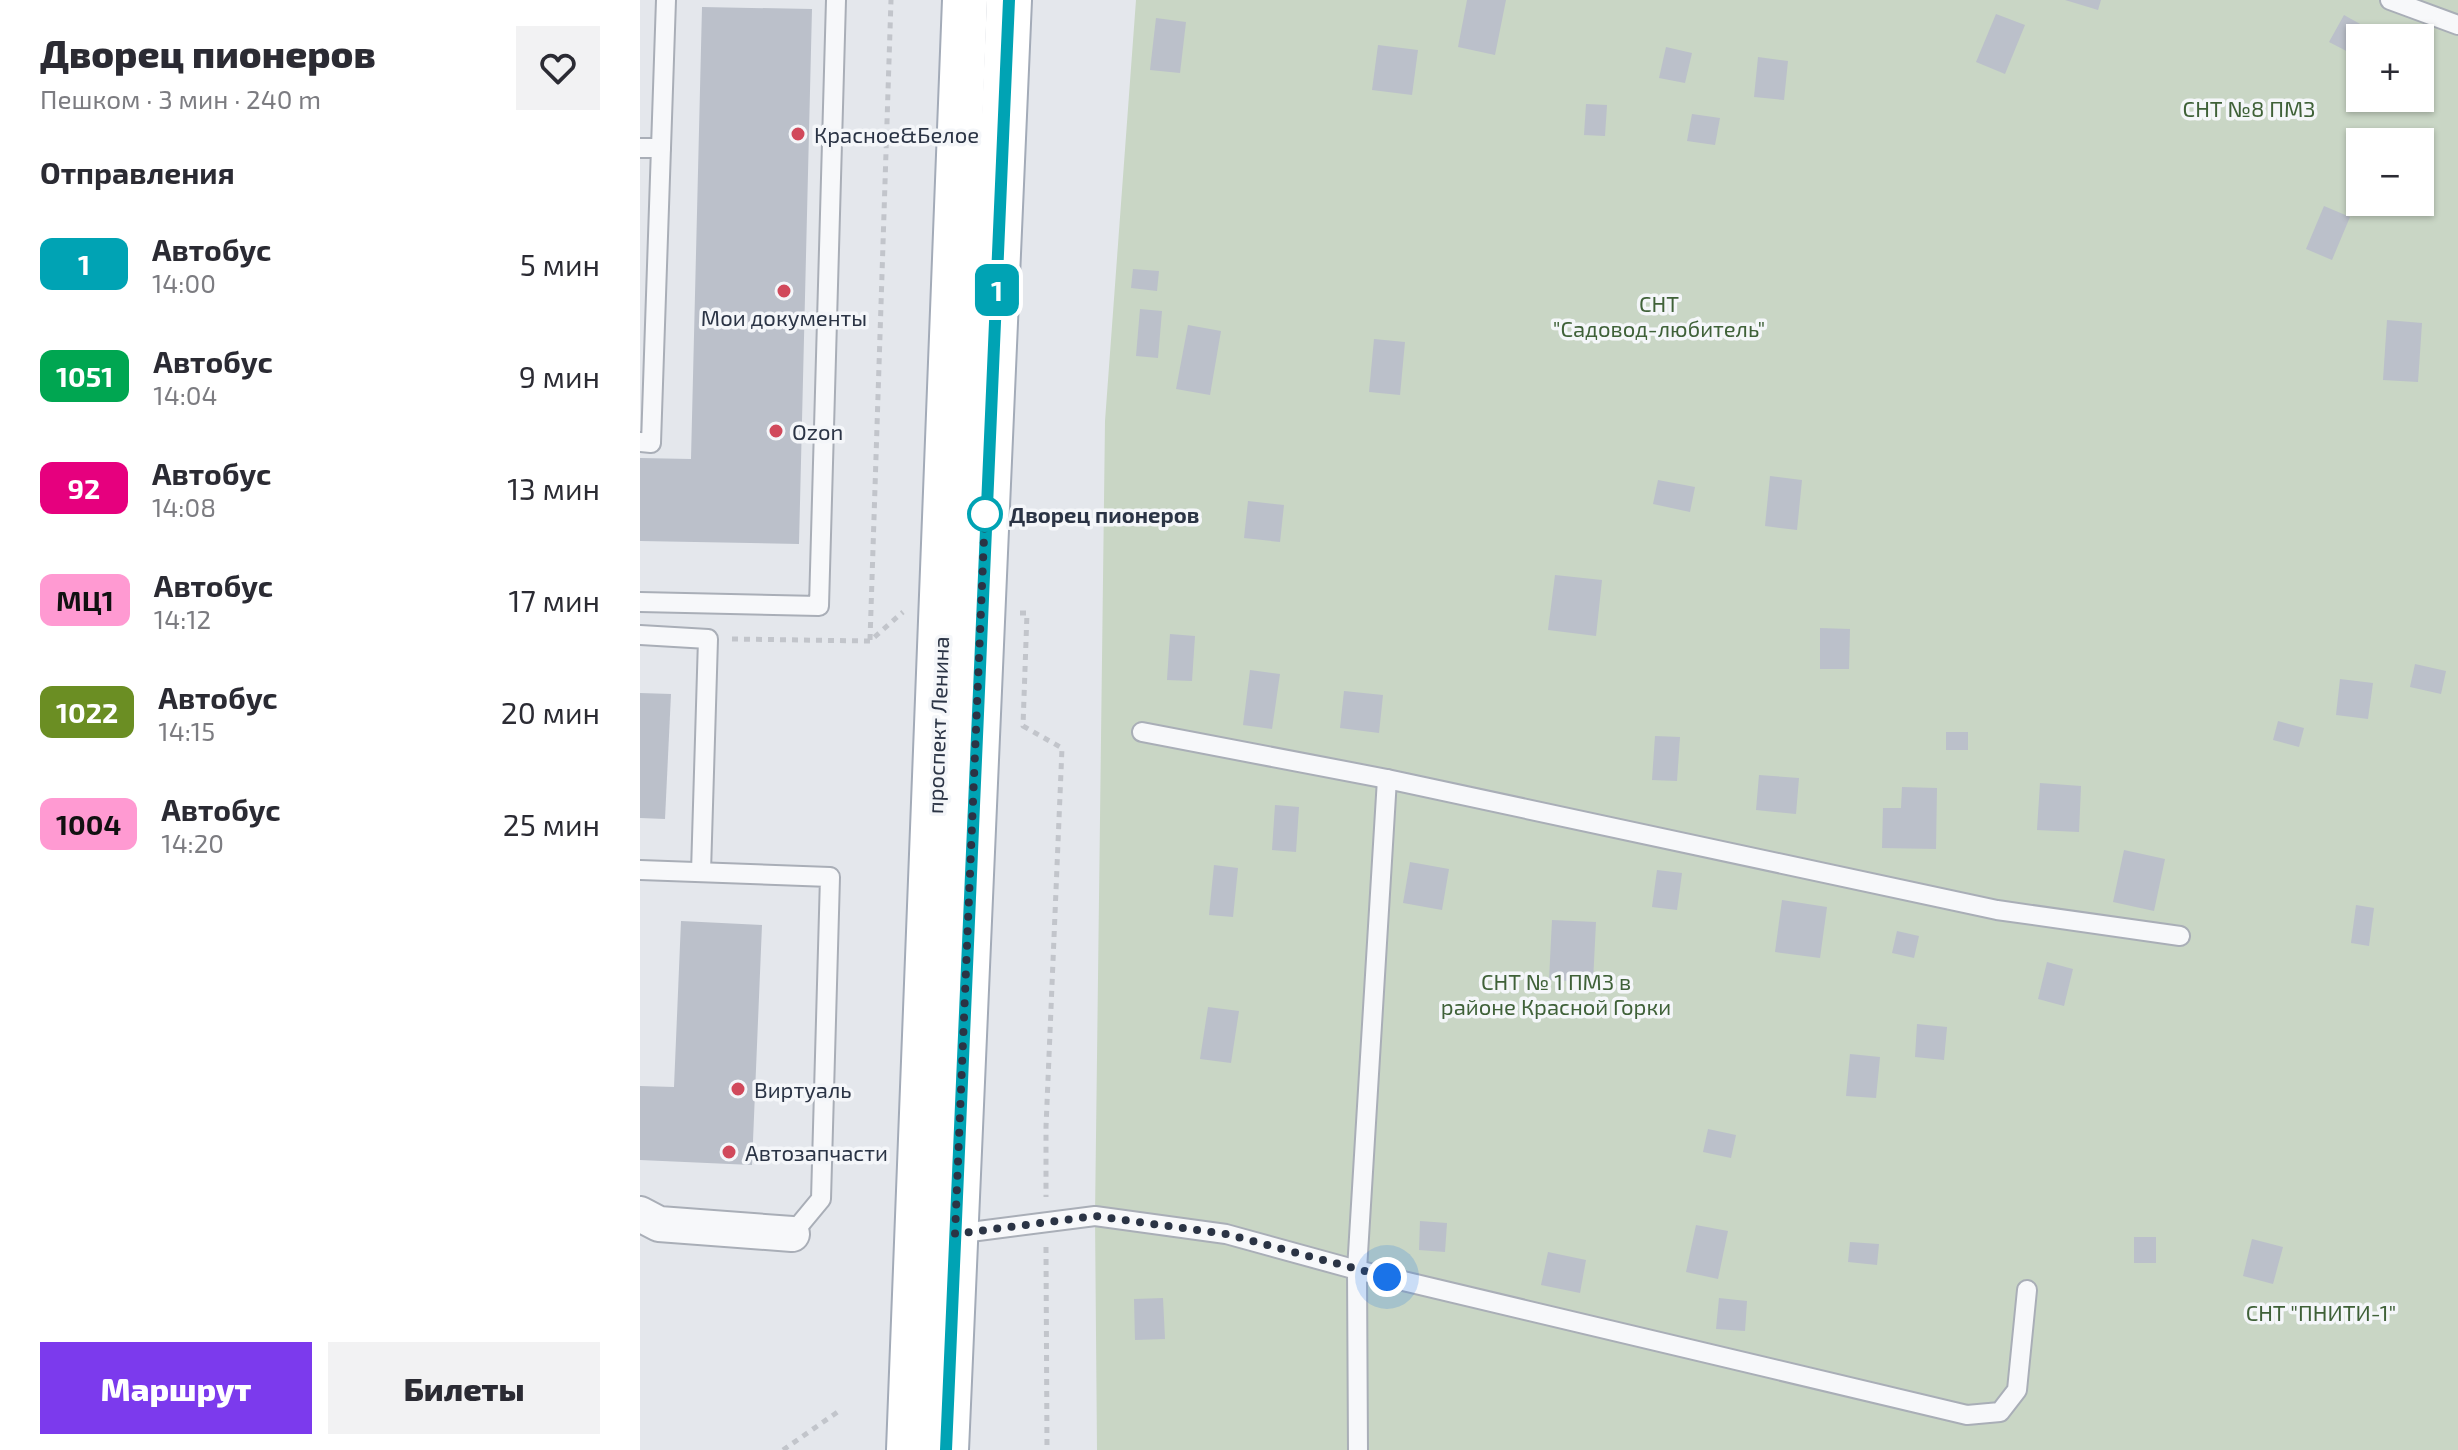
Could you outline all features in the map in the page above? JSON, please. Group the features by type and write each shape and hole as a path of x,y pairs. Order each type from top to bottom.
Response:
{"main road":[{"name":"проспект Ленина","path":"909,1450 965,0"},
{"name":"проспект Ленина","path":"946,1450 1009,0"}],"street":[{"path":"640,1214 659,1224 792,1234"}],"lane":[{"path":"640,442 651,443 666,0"},
{"path":"640,602 819,606 836,0"},
{"path":"2390,0 2458,25"},
{"path":"640,148 661,148"},
{"path":"640,635 708,639 701,872"},
{"path":"1142,732 1387,779 1997,910 2180,936"},
{"path":"1358,1450 1357,1270 1387,779"},
{"path":"640,870 830,877 821,1199 792,1234"},
{"path":"955,1234 1095,1216 1226,1234 1357,1270 1967,1415 2000,1412 2017,1390 2027,1290"}],"path":[{"path":"708,639 870,641 891,0"},
{"path":"981,613 1027,613 1023,726 1062,748 1046,1127 1046,1204"},
{"path":"1046,1235 1047,1450"},
{"path":"783,1450 839,1411"}],"green space":[{"path":"1136,0 2458,0 2458,1450 1097,1450 1095,1216 1105,421"}],"building":[{"path":"1467,0 1506,0 1495,55 1458,47"},
{"path":"2065,0 2101,0 2098,10"},
{"path":"702,7 812,9 799,544 640,541 640,458 691,459"},
{"path":"1996,14 2025,25 2005,74 1976,62"},
{"path":"2344,15 2360,24 2346,24 2346,51 2329,42"},
{"path":"1156,18 1186,22 1180,73 1150,70"},
{"path":"1378,45 1418,50 1412,95 1372,90"},
{"path":"1666,47 1692,53 1685,83 1659,78"},
{"path":"1758,57 1788,61 1784,100 1754,97"},
{"path":"1586,104 1607,105 1605,136 1584,135"},
{"path":"1692,114 1720,118 1715,145 1687,141"},
{"path":"2324,206 2350,217 2332,260 2306,249"},
{"path":"1133,269 1159,271 1157,291 1131,288"},
{"path":"1140,309 1162,311 1158,358 1136,356"},
{"path":"2387,320 2422,323 2418,382 2383,380"},
{"path":"1188,325 1221,331 1210,395 1176,389"},
{"path":"1374,339 1405,342 1400,395 1369,392"},
{"path":"1770,476 1802,480 1797,530 1765,526"},
{"path":"1658,480 1695,487 1690,512 1653,504"},
{"path":"1248,501 1284,505 1280,542 1244,538"},
{"path":"1555,575 1602,580 1596,636 1548,630"},
{"path":"1820,628 1850,629 1849,669 1820,669"},
{"path":"1170,634 1195,636 1192,681 1167,680"},
{"path":"2415,664 2446,671 2441,694 2410,687"},
{"path":"1250,670 1280,674 1272,729 1243,725"},
{"path":"2340,679 2373,683 2368,719 2336,715"},
{"path":"1344,691 1383,695 1379,733 1340,728"},
{"path":"640,693 671,694 665,819 640,818"},
{"path":"2278,721 2304,728 2299,747 2273,740"},
{"path":"1946,732 1968,732 1968,750 1946,750"},
{"path":"1655,736 1680,737 1677,781 1652,780"},
{"path":"1759,775 1799,778 1796,814 1756,810"},
{"path":"2040,783 2081,786 2079,832 2037,830"},
{"path":"1902,787 1937,788 1936,849 1882,848 1883,808 1901,808"},
{"path":"1275,805 1299,807 1296,852 1272,850"},
{"path":"2124,850 2165,859 2154,911 2113,902"},
{"path":"1410,862 1449,869 1442,910 1403,903"},
{"path":"1214,865 1238,868 1233,917 1209,915"},
{"path":"1657,870 1682,873 1677,910 1652,907"},
{"path":"1782,900 1827,907 1820,958 1775,952"},
{"path":"2356,905 2374,908 2369,946 2351,943"},
{"path":"1552,920 1596,922 1593,982 1549,980"},
{"path":"681,921 762,925 752,1165 640,1160 640,1086 674,1087"},
{"path":"1897,931 1919,936 1914,958 1892,953"},
{"path":"2047,962 2073,969 2064,1006 2038,999"},
{"path":"1208,1007 1239,1011 1231,1063 1200,1059"},
{"path":"1917,1024 1947,1027 1944,1060 1915,1057"},
{"path":"1850,1054 1880,1057 1876,1098 1846,1096"},
{"path":"1708,1129 1736,1135 1731,1158 1703,1152"},
{"path":"1420,1221 1447,1223 1445,1252 1419,1250"},
{"path":"1696,1225 1728,1231 1718,1279 1686,1272"},
{"path":"2134,1237 2156,1237 2156,1263 2134,1263"},
{"path":"2252,1239 2283,1247 2273,1284 2243,1276"},
{"path":"1850,1242 1879,1244 1877,1265 1848,1262"},
{"path":"1548,1252 1586,1260 1580,1293 1541,1285"},
{"path":"1163,1298 1165,1339 1135,1340 1134,1299"},
{"path":"1719,1298 1747,1301 1745,1331 1716,1329"}],"bus line":[{"name":"1","path":"946,1450 1009,0"}],"place":[{"name":"Красное&Белое","path":"798,134"},
{"name":"Мои документы","path":"784,291"},
{"name":"Ozon","path":"776,431"},
{"name":"Дворец пионеров","path":"985,514"},
{"name":"Виртуаль","path":"738,1089"},
{"name":"Автозапчасти","path":"729,1152"}],"route":[{"path":"985,514 955,1234 1095,1216 1226,1234 1387,1277"}],"park label":[{"name":"СНТ №8 ПМЗ","path":"2249,108"},
{"name":"СНТ \"Садовод-любитель\"","path":"1659,316"},
{"name":"СНТ № 1 ПМЗ в районе Красной Горки","path":"1556,994"},
{"name":"СНТ \"ПНИТИ-1\"","path":"2321,1312"}]}
